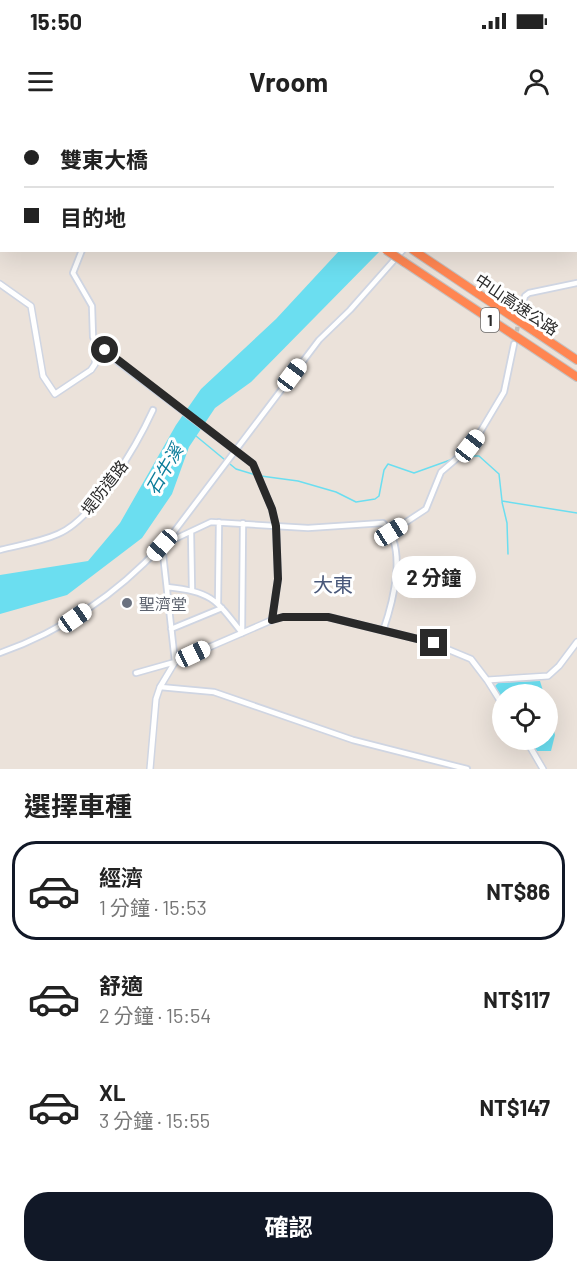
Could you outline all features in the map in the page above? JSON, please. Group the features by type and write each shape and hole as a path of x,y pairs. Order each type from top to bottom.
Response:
{"highway":[{"name":"中山高速公路","path":"389,252 577,377"},
{"name":"中山高速公路","path":"415,252 577,360"}],"street":[{"path":"0,284 31,306 43,376 55,394 91,370 98,349 93,337 92,306 73,273 81,252"},
{"path":"0,653 33,641 75,618 140,569 164,544 319,340 401,252"},
{"path":"521,311 525,296 529,293 577,283"},
{"path":"391,532 426,509 441,472 470,446 485,425 504,392 514,344"},
{"path":"98,349 105,350 253,464 272,509 276,526 278,579 272,620"},
{"name":"堤防道路","path":"0,550 60,534 86,514 126,459 153,410"},
{"path":"219,522 220,606"},
{"path":"164,544 207,523 328,528 383,523 391,532 397,571 393,603 383,631"},
{"path":"242,633 243,523"},
{"path":"191,531 192,590"},
{"path":"150,769 155,709 160,687 175,662 164,544"},
{"path":"167,586 205,594 220,606 242,633"},
{"path":"171,629 220,606"},
{"path":"136,673 175,662 272,620 283,617 320,616 430,642 471,659 492,688"},
{"path":"487,680 548,676 559,666 577,642"},
{"path":"160,687 210,691 353,740 467,769"},
{"path":"532,750 543,769"}],"water":[{"name":"石牛溪","path":"338,252 379,252 251,382 215,408 189,447 172,494 142,538 67,595 0,614 0,575 88,561 120,523 176,425 201,389 276,319"},
{"path":"540,681 541,684 497,684"}],"waterway":[{"path":"196,436 236,469 256,475"},
{"path":"463,456 479,456 499,474 502,501 577,513"},
{"path":"261,476 298,481 336,492 356,502 375,499 379,496 384,470 388,464 414,473 453,459"},
{"path":"502,502 507,523 508,554"}],"tunnel":[{"path":"514,344 521,311"}],"place":[{"name":"聖濟堂","path":"127,603"}],"district":[{"name":"大東","path":"333,584"}],"route":[{"path":"105,350 253,464 272,509 276,526 278,579 272,620 283,617 328,617 434,643"}]}
